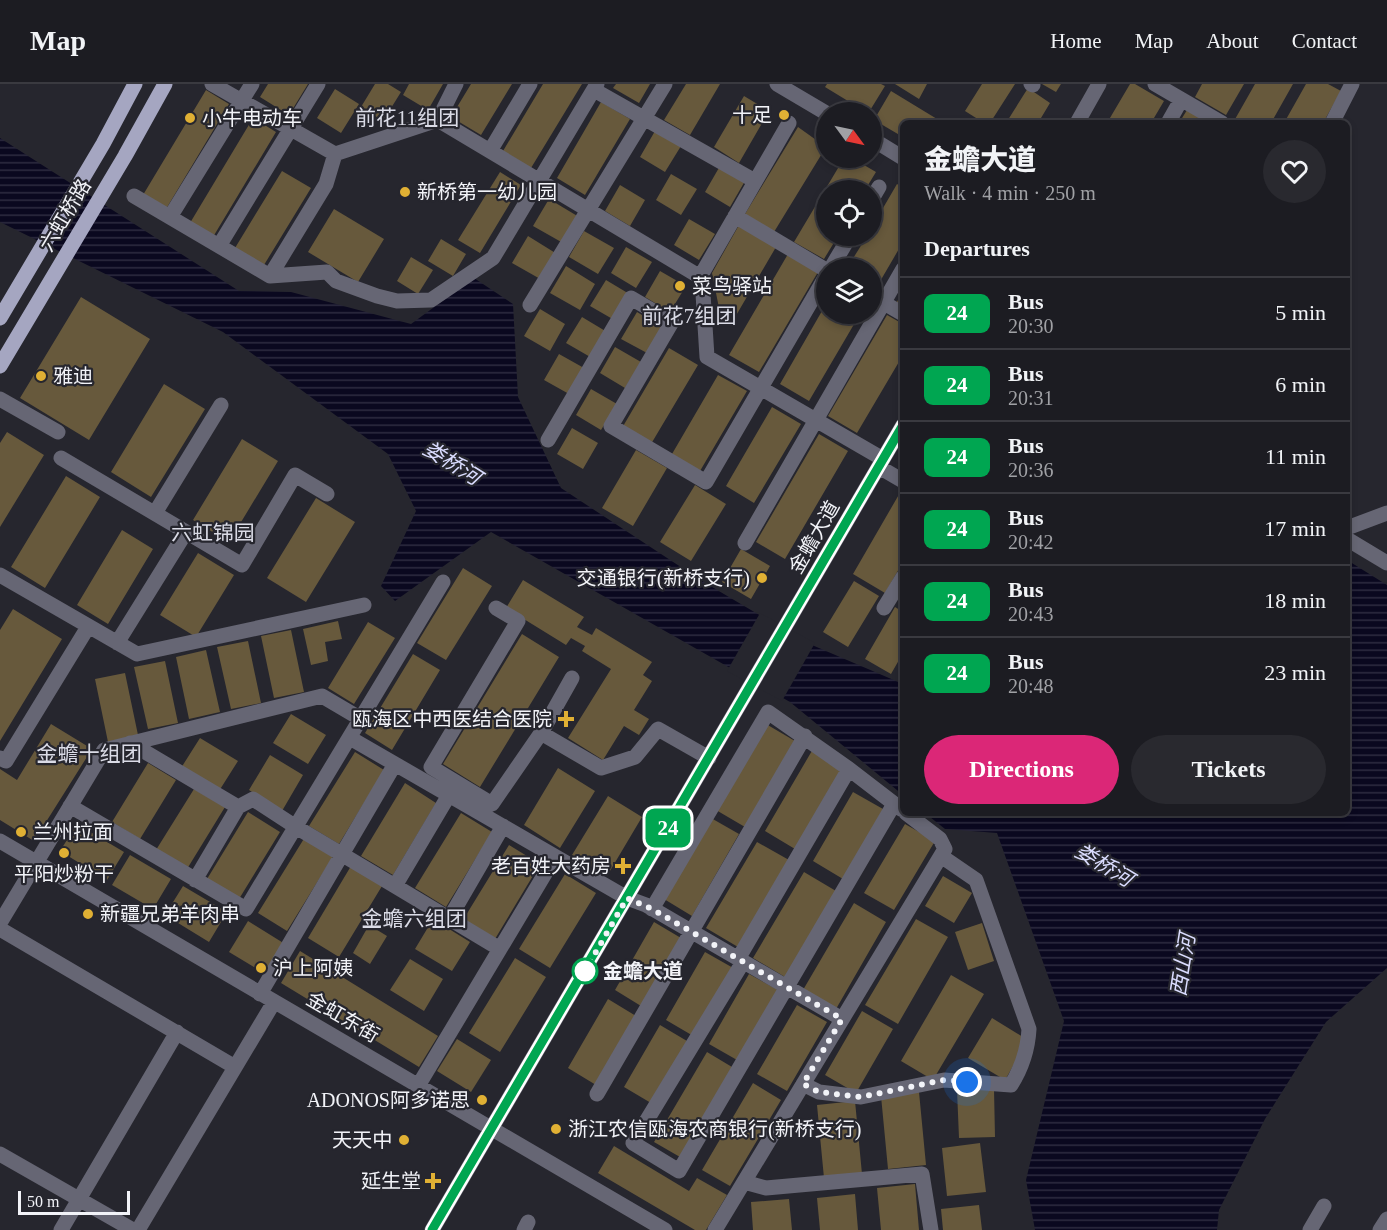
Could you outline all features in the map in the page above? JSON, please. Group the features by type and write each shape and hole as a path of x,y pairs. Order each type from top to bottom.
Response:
{"main road":[{"name":"六虹桥路","path":"0,318 103,144 135,84"},
{"name":"六虹桥路","path":"0,366 125,156 165,84"}],"street":[{"path":"212,84 335,154 438,120 456,84"},
{"path":"170,217 252,84"},
{"path":"219,246 318,84"},
{"path":"490,151 530,84"},
{"path":"530,305 666,84"},
{"path":"777,84 816,107"},
{"path":"1079,120 1099,84"},
{"path":"1155,84 1217,120"},
{"path":"1334,120 1352,84"},
{"path":"134,196 270,276 327,272 336,281 397,301 430,300 493,258 595,87 754,181"},
{"path":"1170,120 1181,100"},
{"path":"438,120 702,278 707,357 815,420 881,463 900,479"},
{"path":"700,277 789,123"},
{"path":"882,145 900,156"},
{"path":"270,276 326,184 335,154"},
{"path":"735,216 816,264"},
{"path":"882,293 900,272"},
{"path":"548,440 631,298 672,322 611,426 706,482 816,293"},
{"path":"882,302 900,312"},
{"path":"745,543 815,420 864,324"},
{"path":"0,399 58,432"},
{"path":"154,513 221,405"},
{"name":"金蟾大道","path":"432,1230 900,430"},
{"path":"61,458 242,565 295,475 327,494"},
{"path":"1350,527 1387,513"},
{"path":"117,643 186,532"},
{"path":"1350,541 1387,563"},
{"path":"3,582 137,654 364,605"},
{"path":"69,807 246,909 443,582"},
{"path":"884,608 900,582"},
{"path":"496,608 518,621 431,767 492,804 541,733 572,678"},
{"path":"0,758 6,761 88,627"},
{"path":"0,923 104,750 322,696 361,719"},
{"path":"652,909 768,712 804,736 900,808"},
{"path":"541,733 601,768 635,758 658,729 709,758"},
{"path":"597,1094 804,736"},
{"path":"350,738 842,1019"},
{"path":"130,743 238,807"},
{"path":"260,993 395,764"},
{"path":"849,769 633,1143 679,1171 787,987 900,811"},
{"path":"395,886 449,795"},
{"path":"195,880 238,807 254,799 296,827 500,949"},
{"path":"715,1230 945,849 940,839 910,816"},
{"path":"449,919 503,826"},
{"name":"金虹东街","path":"0,841 664,1230"},
{"path":"803,1084 819,1092 861,1097 944,1080 1011,1085 1016,1077 1028,1040 1029,1029 976,880 941,856"},
{"path":"418,1086 555,857"},
{"path":"0,929 235,1067"},
{"path":"138,1230 274,1002"},
{"path":"60,1230 177,1032"},
{"path":"0,1154 133,1230"},
{"path":"744,1182 766,1188 922,1174 931,1230"},
{"path":"1310,1230 1324,1206"},
{"path":"1380,1230 1387,1219"}],"water":[{"name":"娄桥河","path":"0,138 239,291 291,292 411,324 474,278 513,304 518,397 561,488 702,581 805,642 900,683 900,793 790,702 491,532 395,601 381,586 416,511 388,454 223,332 0,222"},
{"path":"1350,562 1387,585 1387,968 1326,1022 1265,1119 1219,1210 1217,1230 1035,1230 1026,1180 1064,1021 997,833 945,829 929,816 1350,816"}],"pier":[{"path":"760,613 815,643 782,701 727,671"}],"building":[{"path":"268,84 308,84 289,115 260,97"},
{"path":"375,84 388,84 401,92 383,121 361,107"},
{"path":"409,84 443,84 428,110 403,95"},
{"path":"471,84 512,84 481,135 451,117"},
{"path":"543,84 582,84 531,168 503,151"},
{"path":"616,84 650,84 639,103 613,88"},
{"path":"686,84 720,84 690,135 664,120"},
{"path":"827,84 881,84 885,86 875,102 850,102 825,87"},
{"path":"895,84 927,84 919,99"},
{"path":"982,84 1015,84 992,120 979,120 965,111"},
{"path":"1042,84 1061,84 1056,92"},
{"path":"1130,84 1135,84 1164,101 1153,120 1109,120"},
{"path":"1202,84 1244,84 1226,115 1195,97"},
{"path":"1255,84 1293,84 1273,120 1235,120"},
{"path":"1306,84 1328,84 1341,91 1325,120 1286,120"},
{"path":"1028,88 1050,103 1040,120 1008,120"},
{"path":"335,89 359,104 341,133 317,118"},
{"path":"206,90 229,104 166,209 143,195"},
{"path":"891,91 937,119 900,120 900,135 882,125 882,106"},
{"path":"744,96 769,111 739,163 714,147"},
{"path":"601,102 630,119 585,195 557,178"},
{"path":"1187,110 1204,120 1181,120"},
{"path":"253,118 276,132 213,237 190,223"},
{"path":"798,127 816,140 816,163 774,232 745,214"},
{"path":"655,131 681,146 665,172 640,157"},
{"path":"720,166 745,181 730,207 705,192"},
{"path":"838,168 869,168 876,172 871,180 831,180"},
{"path":"282,171 311,188 264,265 235,248"},
{"path":"500,172 521,185 480,253 458,240"},
{"path":"671,174 697,189 681,215 656,200"},
{"path":"897,184 900,186 900,247 882,278 882,258 853,258 861,246 882,246 882,210"},
{"path":"620,185 645,200 630,226 605,211"},
{"path":"549,199 579,217 563,243 533,226"},
{"path":"816,205 816,246 832,246 825,258 822,258 794,242"},
{"path":"334,209 384,239 358,282 308,252"},
{"path":"689,219 715,234 699,260 674,245"},
{"path":"739,225 776,247 734,319 720,313 712,273"},
{"path":"584,231 614,248 598,274 569,257"},
{"path":"528,236 557,254 542,280 512,263"},
{"path":"441,239 466,254 453,276 428,261"},
{"path":"626,247 652,262 636,288 611,273"},
{"path":"788,254 816,271 816,275 759,372 729,355"},
{"path":"411,257 433,270 418,294 397,281"},
{"path":"566,266 595,284 580,310 550,293"},
{"path":"660,271 686,286 670,312 645,297"},
{"path":"606,280 631,295 616,321 590,306"},
{"path":"81,297 150,339 89,440 20,398"},
{"path":"900,297 900,308 895,305"},
{"path":"540,309 565,324 550,351 524,336"},
{"path":"637,312 662,327 647,353 621,339"},
{"path":"887,315 900,322 900,360 857,433 828,416"},
{"path":"582,317 607,332 592,358 566,343"},
{"path":"816,321 816,324 854,324 809,401 780,384"},
{"path":"615,347 641,362 625,388 600,373"},
{"path":"669,348 698,365 651,444 622,428"},
{"path":"559,354 584,368 569,394 544,380"},
{"path":"718,375 747,391 700,471 672,454"},
{"path":"164,384 205,409 151,497 111,472"},
{"path":"591,389 617,404 601,430 576,415"},
{"path":"772,407 801,424 754,503 726,486"},
{"path":"572,428 598,443 583,469 557,454"},
{"path":"7,432 44,455 0,527 0,443"},
{"path":"819,434 848,451 785,559 756,542"},
{"path":"242,439 278,461 229,542 193,520"},
{"path":"636,450 667,468 633,526 602,508"},
{"path":"66,476 100,497 45,588 11,567"},
{"path":"695,485 726,504 691,561 660,542"},
{"path":"900,493 900,567 885,593 853,574"},
{"path":"316,498 355,522 306,602 267,578"},
{"path":"122,530 153,549 108,624 77,605"},
{"path":"741,549 770,566 751,599 722,582"},
{"path":"198,553 234,575 196,637 160,615"},
{"path":"463,568 492,586 446,660 417,643"},
{"path":"523,580 584,617 577,627 592,635 596,628 652,662 643,675 652,681 634,710 649,719 639,735 624,726 603,760 568,738 611,669 582,651 585,646 571,638 566,645 506,608"},
{"path":"854,581 879,596 848,647 823,632"},
{"path":"895,607 900,610 900,658 891,674 865,659"},
{"path":"13,609 62,639 0,741 0,630"},
{"path":"338,621 342,639 325,642 328,661 311,665 303,629"},
{"path":"368,622 395,638 354,704 328,688"},
{"path":"291,630 304,692 274,698 261,636"},
{"path":"522,634 559,657 480,787 443,764"},
{"path":"248,641 261,703 231,709 217,647"},
{"path":"206,650 220,712 189,719 176,657"},
{"path":"413,654 440,670 392,750 365,733"},
{"path":"165,661 178,723 148,729 134,667"},
{"path":"125,673 138,735 108,742 95,679"},
{"path":"291,714 326,735 308,764 273,743"},
{"path":"51,724 92,749 34,841 0,820 0,769 17,780"},
{"path":"766,724 795,741 745,827 716,810"},
{"path":"200,738 238,761 219,791 181,768"},
{"path":"813,749 843,767 795,849 765,831"},
{"path":"355,752 384,770 339,844 309,826"},
{"path":"270,755 303,775 282,811 249,790"},
{"path":"148,763 176,780 140,839 112,822"},
{"path":"558,768 595,791 560,848 524,825"},
{"path":"405,783 436,803 393,875 361,856"},
{"path":"194,789 225,807 187,869 156,850"},
{"path":"853,792 883,809 843,879 813,861"},
{"path":"608,796 642,817 607,876 572,855"},
{"path":"248,812 280,832 239,899 207,879"},
{"path":"461,813 492,832 446,907 415,888"},
{"path":"711,818 739,834 692,916 664,899"},
{"path":"77,824 124,852 107,880 60,851"},
{"path":"905,824 935,841 894,910 864,893"},
{"path":"305,837 334,855 287,931 258,913"},
{"path":"757,842 789,860 738,947 706,928"},
{"path":"509,845 540,864 495,939 463,920"},
{"path":"130,855 171,879 153,909 112,885"},
{"path":"351,866 382,886 339,957 308,938"},
{"path":"804,872 836,891 785,977 753,958"},
{"path":"565,874 596,893 550,968 519,949"},
{"path":"943,876 972,893 954,923 925,906"},
{"path":"183,886 227,912 209,942 165,915"},
{"path":"854,903 886,922 836,1009 803,990"},
{"path":"433,919 470,942 452,971 415,949"},
{"path":"916,919 948,937 898,1024 865,1005"},
{"path":"248,921 285,944 267,975 229,952"},
{"path":"654,922 681,938 641,1006 615,990"},
{"path":"982,923 994,961 968,970 955,932"},
{"path":"369,925 387,936 370,964 353,953"},
{"path":"300,951 438,1036 419,1067 281,983"},
{"path":"705,952 735,969 695,1037 666,1020"},
{"path":"515,958 546,977 500,1052 469,1033"},
{"path":"410,959 443,979 424,1011 390,990"},
{"path":"749,974 778,990 737,1060 709,1044"},
{"path":"951,975 984,994 933,1080 901,1061"},
{"path":"608,999 636,1016 596,1085 568,1068"},
{"path":"797,1005 827,1022 787,1091 757,1074"},
{"path":"862,1011 893,1029 856,1093 825,1075"},
{"path":"992,1018 1028,1040 1005,1080 968,1058"},
{"path":"660,1025 687,1041 651,1103 624,1087"},
{"path":"457,1039 491,1060 471,1092 437,1071"},
{"path":"707,1052 732,1067 680,1157 654,1142"},
{"path":"753,1083 781,1100 730,1186 702,1170"},
{"path":"994,1089 995,1137 959,1138 957,1090"},
{"path":"919,1092 926,1165 888,1169 881,1096"},
{"path":"855,1101 862,1174 824,1178 817,1105"},
{"path":"980,1143 986,1192 947,1196 942,1148"},
{"path":"614,1146 689,1191 697,1178 727,1195 706,1230 695,1230 598,1173"},
{"path":"915,1184 919,1230 881,1230 877,1188"},
{"path":"855,1194 858,1230 820,1230 817,1198"},
{"path":"789,1199 792,1230 753,1230 751,1202"},
{"path":"979,1205 982,1230 943,1230 941,1209"}],"bus line":[{"name":"24","path":"432,1230 900,430"}],"place":[{"name":"十足","path":"784,115"},
{"name":"小牛电动车","path":"190,118"},
{"name":"新桥第一幼儿园","path":"405,192"},
{"name":"菜鸟驿站","path":"680,286"},
{"name":"雅迪","path":"41,376"},
{"name":"交通银行(新桥支行)","path":"762,578"},
{"name":"瓯海区中西医结合医院","path":"566,719"},
{"name":"兰州拉面","path":"21,832"},
{"name":"平阳炒粉干","path":"64,853"},
{"name":"老百姓大药房","path":"623,866"},
{"name":"新疆兄弟羊肉串","path":"88,914"},
{"name":"沪上阿姨","path":"261,968"},
{"name":"金蟾大道","path":"585,971"},
{"name":"ADONOS阿多诺思","path":"482,1100"},
{"name":"浙江农信瓯海农商银行(新桥支行)","path":"556,1129"},
{"name":"天天中","path":"404,1140"},
{"name":"延生堂","path":"433,1181"}],"district":[{"name":"前花11组团","path":"407,118"},
{"name":"前花7组团","path":"689,316"},
{"name":"六虹锦园","path":"213,533"},
{"name":"金蟾十组团","path":"89,754"},
{"name":"金蟾六组团","path":"414,919"}],"route":[{"path":"585,971 627,898 646,905 842,1019 803,1084 819,1092 861,1097 944,1080 967,1082"}],"water label":[{"name":"西山河","path":"1183,965"}]}
